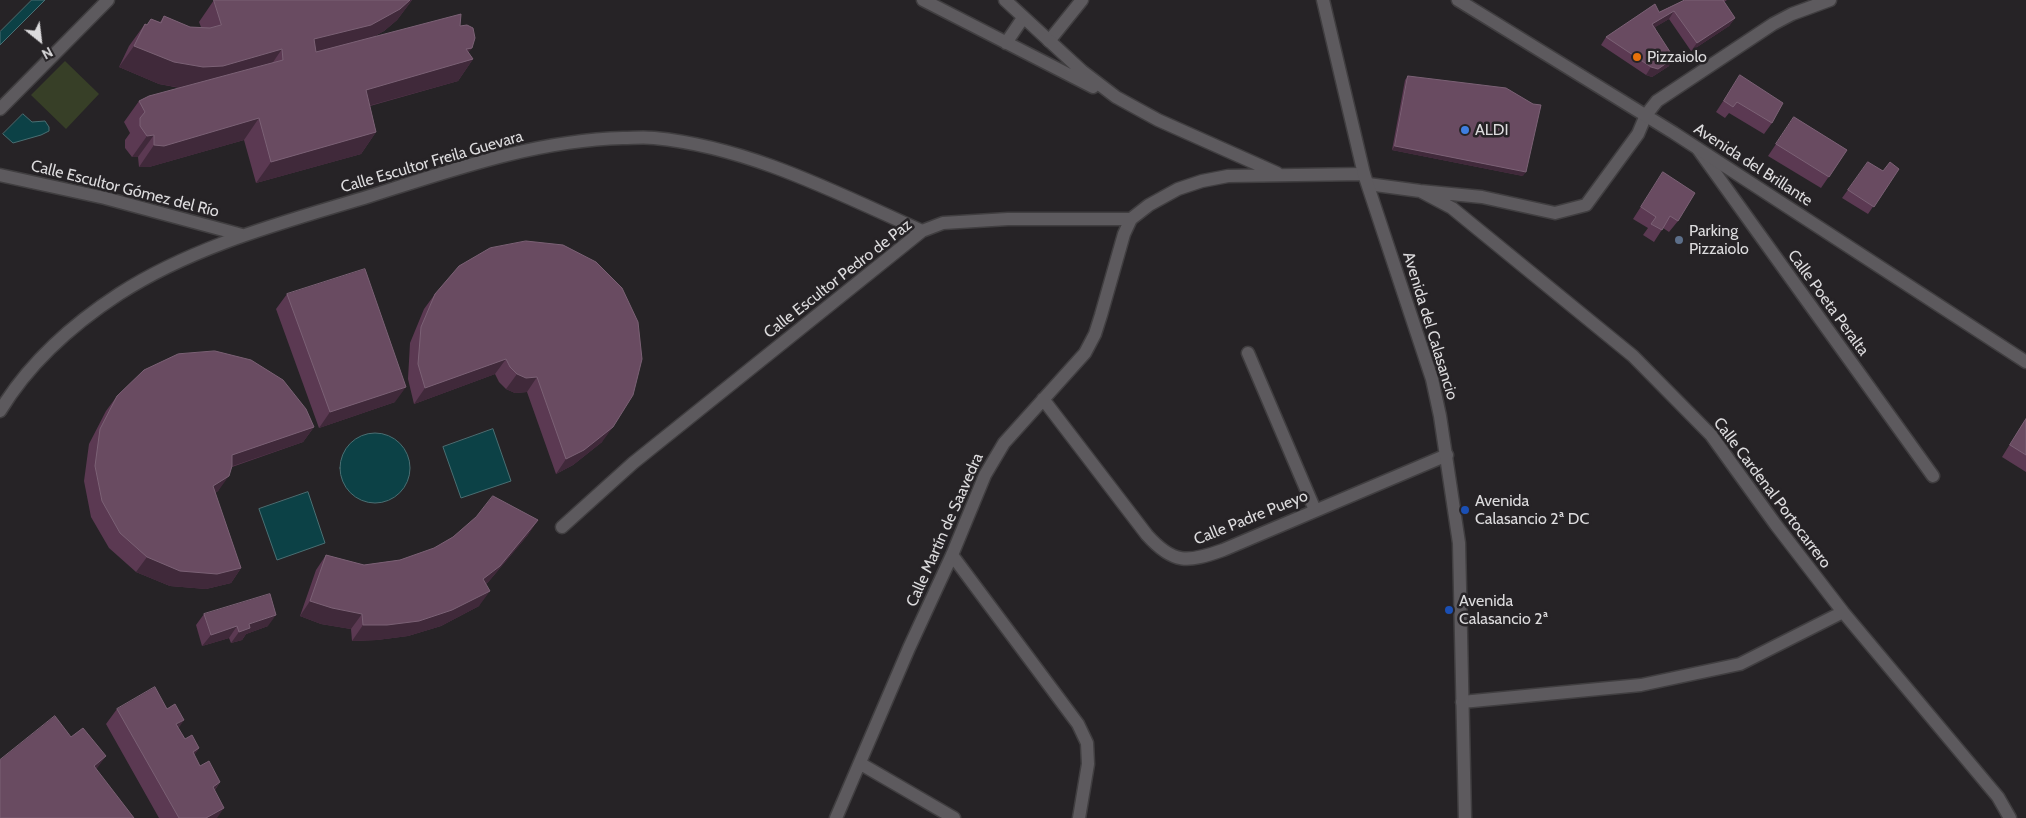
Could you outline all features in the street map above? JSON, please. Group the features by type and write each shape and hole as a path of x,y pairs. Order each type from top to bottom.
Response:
{"street":[{"path":"0,109 108,0"},
{"path":"923,0 1158,120 1279,174"},
{"path":"1005,0 1082,71 1116,98"},
{"path":"1049,41 1082,0"},
{"name":"Avenida del Calasancio","path":"1323,0 1366,179 1432,379 1446,455 1459,543 1465,818"},
{"name":"Avenida del Brillante","path":"1458,0 1698,148 2026,362"},
{"name":"Calle Cardenal Portocarrero","path":"1366,179 1420,191 1482,197 1555,213 1586,205 1638,134 1646,115 1657,101 1773,24 1792,14 1830,0"},
{"path":"1006,43 1023,18"},
{"name":"Calle Escultor Freila Guevara","path":"0,410 8,397 43,357 83,318 122,292 161,270 242,235 424,178 528,151 592,139 652,137 702,145 771,166 922,231"},
{"name":"Calle Poeta Peralta","path":"1698,148 1933,476"},
{"path":"1131,219 1149,205 1178,189 1202,181 1228,176 1279,174 1366,179"},
{"name":"Calle Escultor Gómez del Río","path":"0,175 105,198 242,235"},
{"name":"Calle Cardenal Portocarrero","path":"1420,191 1452,208 1633,356 1711,435 1776,525 1843,612 1998,797 2010,818"},
{"name":"Calle Escultor Pedro de Paz","path":"562,527 633,463 922,231 943,223 1008,220 1131,219"},
{"name":"Calle Martín de Saavedra","path":"836,818 952,555 985,475 1004,443 1080,358 1095,334 1124,234 1131,219"},
{"path":"1248,352 1315,510"},
{"name":"Calle Padre Pueyo","path":"1043,399 1147,535 1159,548 1170,556 1186,560 1198,559 1222,550 1446,455"},
{"path":"952,555 1078,724 1087,743 1088,764 1079,818"},
{"path":"1462,702 1641,685 1740,664 1843,612"},
{"path":"861,764 954,818"}],"green space":[{"path":"65,61 99,94 66,129 31,95"}],"water":[{"path":"32,0 45,0 0,45 0,32"},
{"path":"23,114 32,122 45,121 49,131 13,143 3,134"},
{"path":"493,429 511,481 461,498 443,447"},
{"path":"375,433 388,436 400,443 407,455 410,468 407,481 400,493 388,500 375,503 362,500 350,493 343,481 340,468 343,455 350,443 362,436"},
{"path":"308,492 325,543 277,560 259,509"}],"building":[{"path":"214,0 410,0 400,9 371,25 314,39 316,52 461,14 460,26 467,25 473,28 475,38 472,48 466,49 473,59 366,90 376,132 271,162 259,118 164,146 154,145 154,135 147,136 140,126 140,118 145,112 139,101 149,96 283,60 282,49 223,66 203,67 174,62 134,46 145,24 147,25 151,19 161,23 164,16 190,27 210,28 221,25"},
{"path":"1685,0 1723,0 1735,18 1697,43 1674,11 1652,24 1674,58 1658,69 1651,67 1606,37 1655,4 1659,12"},
{"path":"1740,75 1783,103 1772,123 1737,102 1733,107 1724,101"},
{"name":"ALDI","path":"1408,76 1506,88 1533,104 1541,105 1526,172 1395,146"},
{"path":"1794,117 1847,150 1829,177 1776,144"},
{"path":"1868,162 1883,171 1890,162 1899,169 1874,207 1848,190"},
{"path":"1663,172 1695,193 1678,221 1670,216 1662,230 1651,224 1656,217 1641,207"},
{"path":"526,241 563,245 596,262 622,288 638,322 642,359 633,395 613,427 584,450 566,459 537,377 526,378 517,374 510,367 506,359 425,388 418,364 421,327 435,294 459,266 490,248"},
{"path":"365,269 406,387 330,412 287,294"},
{"path":"215,351 251,360 283,380 306,409 314,427 232,455 232,466 229,476 213,486 241,568 217,574 180,571 147,557 120,533 102,501 95,466 100,429 117,396 144,370 178,354"},
{"path":"2026,419 2026,455 2010,445"},
{"path":"493,496 538,520 500,566 483,579 490,591 452,610 419,621 387,625 363,625 362,614 310,601 326,555 364,565 400,560 434,548 453,537 476,517"},
{"path":"270,594 276,615 249,624 250,628 239,632 237,626 211,635 204,614"},
{"path":"155,687 167,709 175,704 184,720 176,724 185,739 192,735 199,748 193,752 200,766 209,761 220,782 213,787 224,808 206,818 179,818 117,709"},
{"path":"55,716 71,737 83,728 106,756 94,766 134,818 0,818 0,760"}],"place":[{"name":"Pizzaiolo","path":"1637,57"},
{"name":"ALDI","path":"1465,130"},
{"name":"Parking Pizzaiolo","path":"1679,240"},
{"name":"Avenida Calasancio 2ª DC","path":"1465,510"},
{"name":"Avenida Calasancio 2ª","path":"1449,610"}]}
